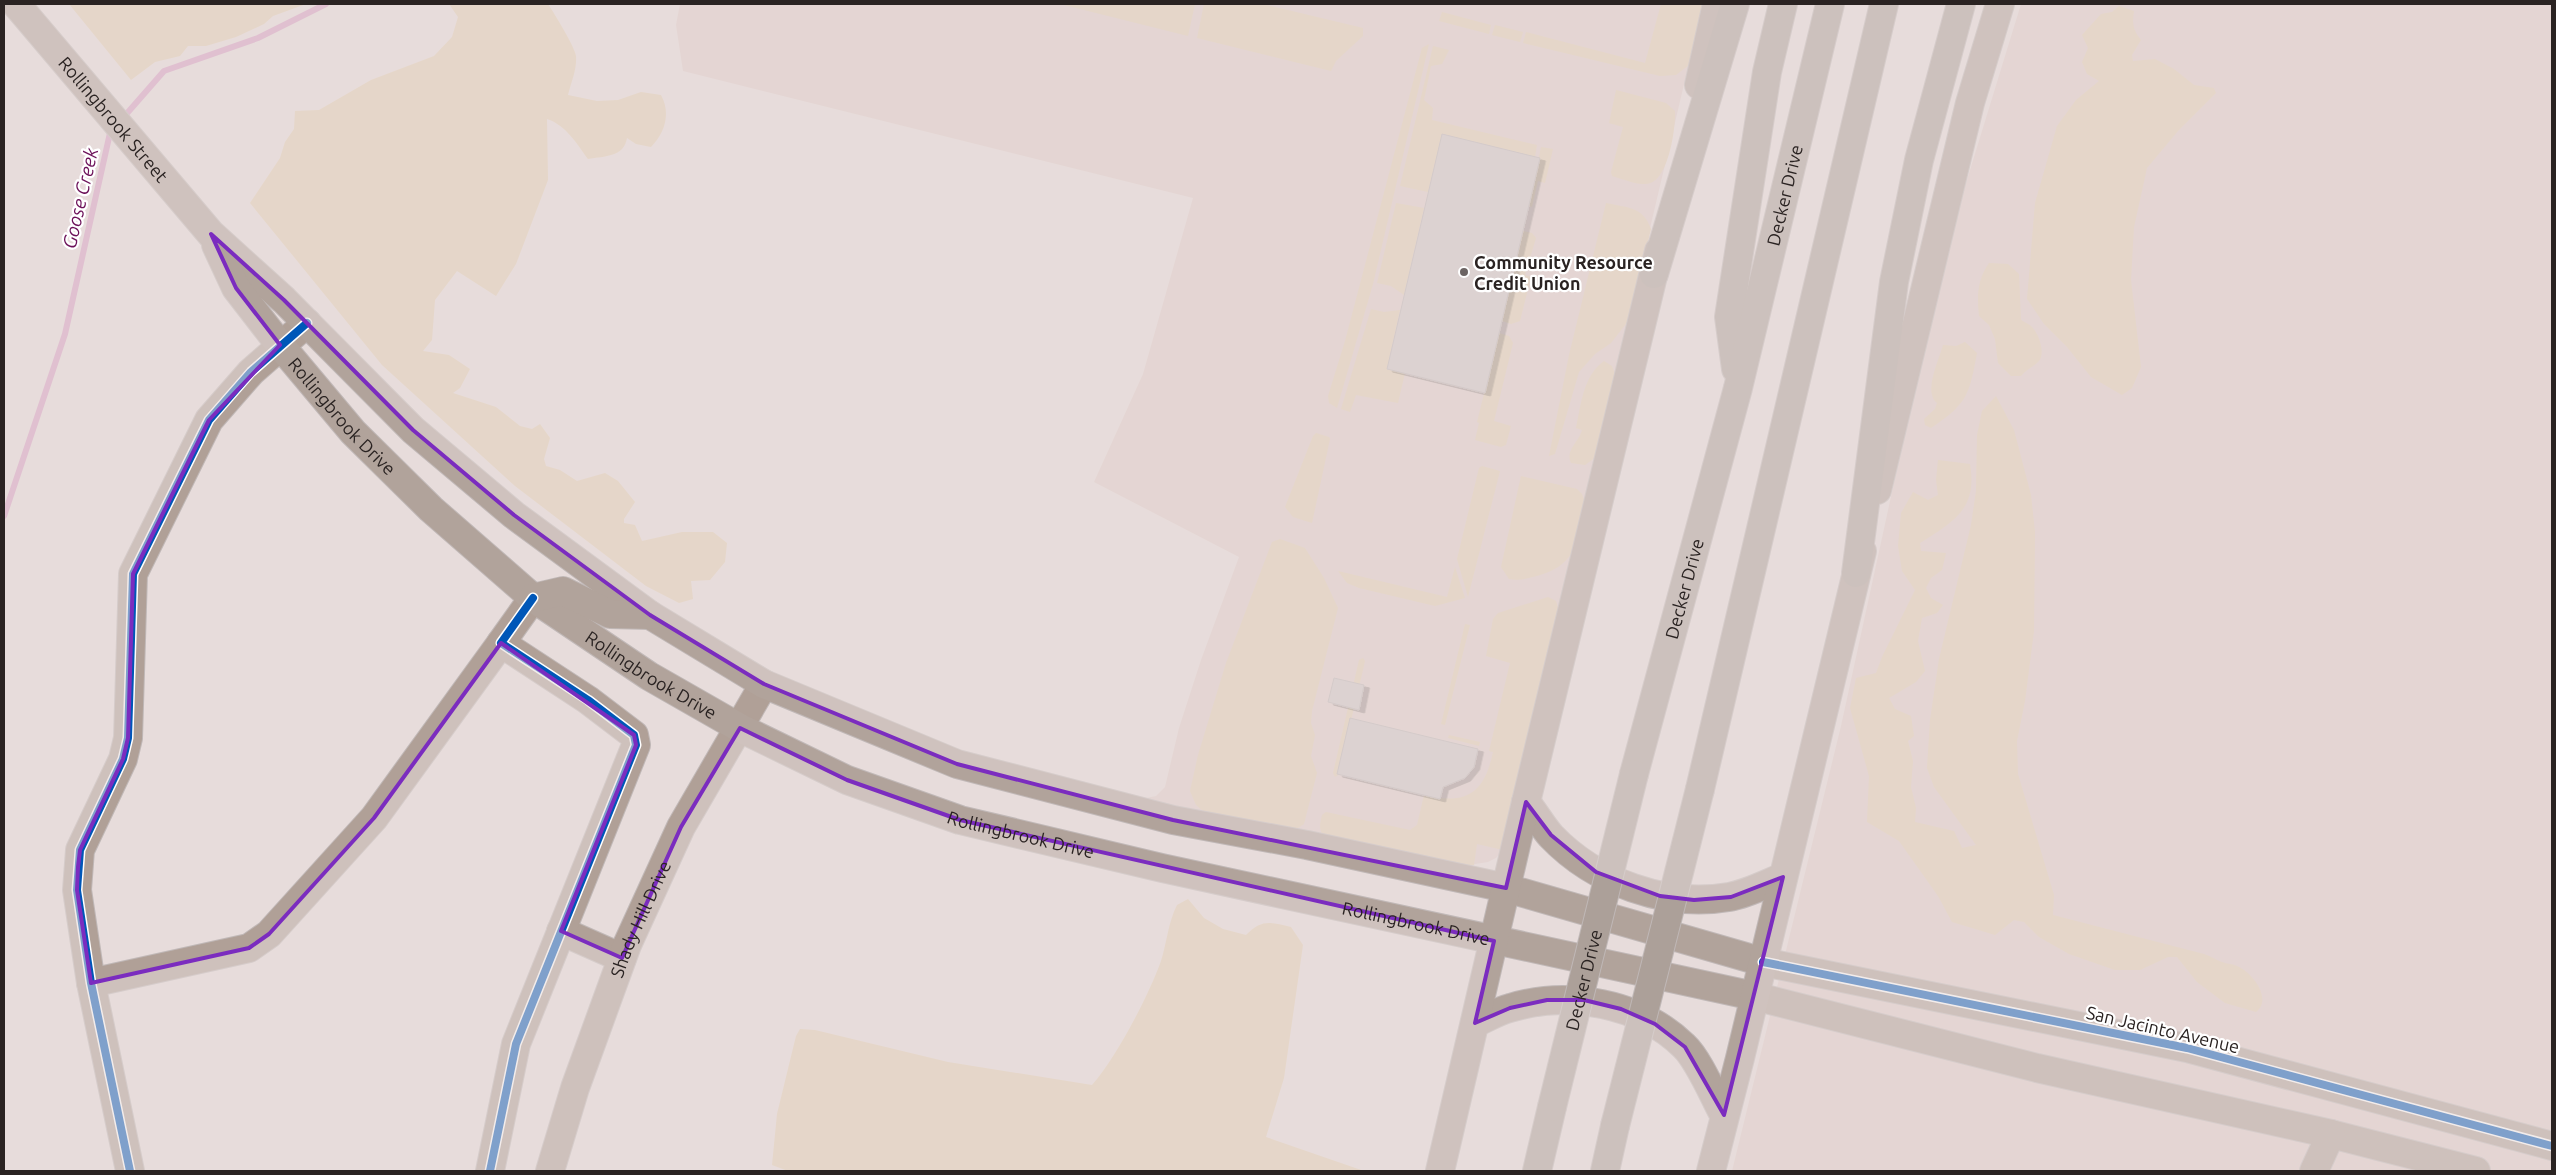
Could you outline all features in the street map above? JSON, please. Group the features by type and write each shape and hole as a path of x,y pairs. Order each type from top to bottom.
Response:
{"highway":[{"path":"1654,274 1736,4"},
{"path":"1738,388 1729,317 1767,72 1783,4"},
{"name":"Decker Drive","path":"1537,1171 1634,774 1738,388 1830,4"},
{"path":"1605,1171 1700,789 1884,4"},
{"path":"1856,573 1894,282 1919,160 1961,4"}],"main road":[{"name":"Rollingbrook Street","path":"16,4 211,234"},
{"path":"1440,1171 1526,802 1654,274 1717,4"},
{"path":"1711,1171 1740,1058 1970,103 2000,4"},
{"name":"Rollingbrook Drive","path":"211,234 307,323 413,430 506,509 650,615 764,684 957,764 1173,820 1307,845 1506,888 1763,962"},
{"name":"Rollingbrook Drive","path":"211,234 236,288 280,346 353,432 431,509 533,598 649,676 740,728 847,780 960,820 1162,868 1754,996"},
{"path":"533,598 563,590 610,614 650,615"},
{"path":"1526,802 1550,835 1596,872 1660,896 1694,900 1731,897 1783,877"},
{"path":"1475,1022 1510,1008 1547,1000 1584,1000 1621,1009 1655,1024 1685,1046 1724,1115"}],"street":[{"path":"130,1171 91,983 77,890 80,850 123,759 128,738 134,574 209,420 251,372 307,323"},
{"path":"91,983 249,948 269,934 374,818 533,598"},
{"path":"490,1171 516,1044 636,745 634,736 588,700 501,643"},
{"name":"Shady Hill Drive","path":"550,1171 575,1088 622,958 681,827 764,684"},
{"path":"561,931 622,958"},
{"name":"San Jacinto Avenue","path":"1763,962 2187,1048 2552,1146"},
{"path":"1754,996 2037,1068 2332,1134 2476,1171"},
{"path":"2314,1171 2332,1134"}],"highlighted area":[{"path":"211,234 284,300 413,430 514,515 650,615 764,684 957,764 1173,820 1506,888 1526,802 1551,835 1596,872 1660,896 1694,900 1731,897 1783,877 1724,1115 1685,1047 1655,1024 1621,1009 1584,1000 1547,1000 1510,1008 1475,1023 1494,941 960,820 847,780 740,728 681,827 622,958 561,931 636,745 634,735 501,643 374,818 269,934 249,948 91,983 77,890 78,867 80,850 123,759 128,738 133,574 209,420 280,345 236,288"}],"shaded area":[{"path":"69,4 306,4 273,16 264,24 236,37 206,46 188,46 180,56 155,62 131,80"},
{"path":"449,4 548,4 576,56 575,71 568,95 597,101 618,100 641,92 661,95 664,102 666,109 665,123 660,136 651,147 636,144 627,138 622,149 618,152 588,159 565,130 547,119 548,180 516,264 496,296 457,271 435,300 432,340 423,351 449,355 470,369 460,388 453,393 496,407 520,426 532,429 540,424 550,438 544,459 546,466 560,470 577,481 605,473 618,481 635,502 624,519 624,523 635,525 642,541 682,532 713,532 727,543 725,562 710,580 691,581 693,599 679,603 646,586 515,486 382,365 250,203 280,158 285,142 294,129 295,111 319,110 371,80 434,56 452,37 458,17"},
{"path":"680,4 1703,4 1503,850 1496,858 1488,862 1469,865 1141,799 1156,796 1165,787 1179,728 1201,660 1239,557 1094,482 1143,374 1193,198 683,71 676,25"},
{"path":"1060,4 1195,4 1188,36"},
{"path":"1204,4 1263,4 1363,28 1363,36 1336,61 1331,71 1197,38"},
{"path":"1661,4 1704,4 1689,65 1676,75 1660,76 1523,43 1526,32 1645,63"},
{"path":"2021,4 2552,4 2552,1171 1732,1171 1841,726 1943,258"},
{"path":"2119,6 2134,11 2134,27 2141,40 2132,55 2133,61 2155,59 2174,69 2194,85 2214,88 2216,93 2178,131 2147,168 2134,227 2131,280 2141,367 2132,388 2122,395 2091,377 2067,347 2044,324 2027,299 2035,203 2057,126 2076,100 2099,81 2087,74 2082,62 2088,48 2082,35 2101,14 2112,12"},
{"path":"1442,12 1491,25 1489,34 1439,21"},
{"path":"1495,25 1523,32 1520,42 1492,35"},
{"path":"1429,44 1373,284 1337,408 1329,403 1328,396 1345,341 1422,48"},
{"path":"1433,46 1449,50 1442,64 1431,66 1424,100 1433,108 1432,120 1537,145 1535,157 1442,134 1428,192 1400,186"},
{"path":"1616,90 1666,103 1675,111 1674,130 1669,154 1660,175 1654,182 1638,184 1612,176 1611,172 1623,127 1609,123"},
{"path":"1541,147 1553,149 1545,183 1538,181 1532,207 1529,206"},
{"path":"1396,203 1424,208 1404,295 1391,286 1377,283"},
{"path":"1606,203 1627,207 1639,212 1648,221 1651,229 1629,320 1611,343 1595,354 1579,372 1555,454 1549,456 1569,355"},
{"path":"1523,231 1532,233 1536,238 1525,275 1531,277 1520,321 1511,324 1502,321"},
{"path":"1989,263 2008,264 2019,274 2021,320 2034,329 2041,344 2040,360 2021,376 2011,376 1998,363 1995,339 1989,325 1979,316 1980,282"},
{"path":"1371,309 1384,312 1400,310 1387,369 1405,373 1398,403 1356,395 1350,412 1341,409"},
{"path":"1499,333 1509,336 1513,343 1494,421 1511,426 1506,445 1501,447 1475,440 1479,423 1477,422"},
{"path":"1965,342 1977,353 1969,389 1953,412 1931,428 1925,425 1924,419 1935,409 1937,403 1931,391 1933,376 1943,345 1956,346"},
{"path":"1604,361 1612,366 1616,377 1596,457 1585,465 1571,463 1571,450 1582,430 1576,428 1584,392 1591,375"},
{"path":"1996,396 2014,430 2031,495 2035,532 2034,631 2025,701 2017,741 2018,774 2054,895 2053,915 2204,954 2237,966 2249,974 2261,993 2261,1007 2256,1012 2225,1003 2197,982 2177,957 2168,957 2140,970 2115,970 2069,954 2039,937 2024,922 2014,920 1995,935 1952,922 1938,896 1899,841 1867,822 1869,776 1850,708 1856,678 1876,673 1915,590 1902,571 1898,546 1901,513 1913,492 1928,500 1938,495 1936,480 1938,460 1970,464 1972,479 1970,492 1960,513 1943,528 1920,543 1921,551 1946,553 1942,570 1931,578 1926,588 1931,598 1943,605 1937,613 1922,618 1918,641 1925,671 1916,682 1889,698 1895,709 1911,716 1914,736 1908,741 1913,761 1911,787 1916,808 1915,822 1954,831 1962,848 1976,845 1934,787 1927,768 1930,720 1939,659 1971,525 1976,491 1977,435 1982,411"},
{"path":"1316,433 1330,439 1312,523 1293,517 1285,507 1313,436"},
{"path":"1482,466 1500,471 1468,597 1457,559 1479,468"},
{"path":"1521,476 1577,489 1582,494 1585,502 1574,547 1563,564 1540,575 1513,580 1509,579 1501,567"},
{"path":"1280,539 1305,548 1324,578 1338,608 1312,711 1311,723 1315,735 1311,756 1317,773 1304,824 1295,830 1203,811 1196,805 1190,791 1198,755 1226,663 1272,542"},
{"path":"1455,567 1465,598 1435,606 1359,588 1347,583 1338,571 1447,597"},
{"path":"1548,597 1556,601 1560,614 1503,850 1477,844 1474,865 1469,865 1325,837 1321,832 1320,824 1322,815 1326,812 1410,830 1417,825 1424,795 1451,799 1470,793 1478,787 1489,767 1493,752 1489,751 1510,663 1486,656 1493,619 1498,613"},
{"path":"1465,624 1470,625 1445,725 1441,724"},
{"path":"1363,658 1365,661 1362,674 1338,775 1335,777 1333,773 1359,660"},
{"path":"1449,735 1480,742 1479,746 1448,738"},
{"path":"1188,899 1204,918 1223,929 1246,935 1262,924 1277,924 1291,927 1303,945 1284,1078 1266,1137 1364,1171 788,1171 772,1165 777,1114 796,1036 800,1029 815,1030 948,1062 1092,1085 1121,1043 1140,1008 1156,975 1177,905"}],"building":[{"path":"1442,134 1540,158 1485,393 1387,369"},
{"path":"1334,678 1364,685 1359,710 1328,702"},
{"path":"1350,718 1478,749 1474,767 1465,778 1443,787 1440,799 1337,774"}],"waterway":[{"name":"Goose Creek","path":"122,119 164,71 258,38 326,4"},
{"name":"Goose Creek","path":"4,516 65,334 110,133 114,129"}],"cycle path":[{"path":"130,1171 91,983 77,890 80,850 123,759 128,738 133,574 209,420 251,372 307,323"},
{"path":"490,1171 516,1044 636,745 634,735 588,700 501,643 533,598"},
{"path":"1763,962 2187,1048 2552,1146"}],"place":[{"name":"Community Resource Credit Union","path":"1464,272"}]}
